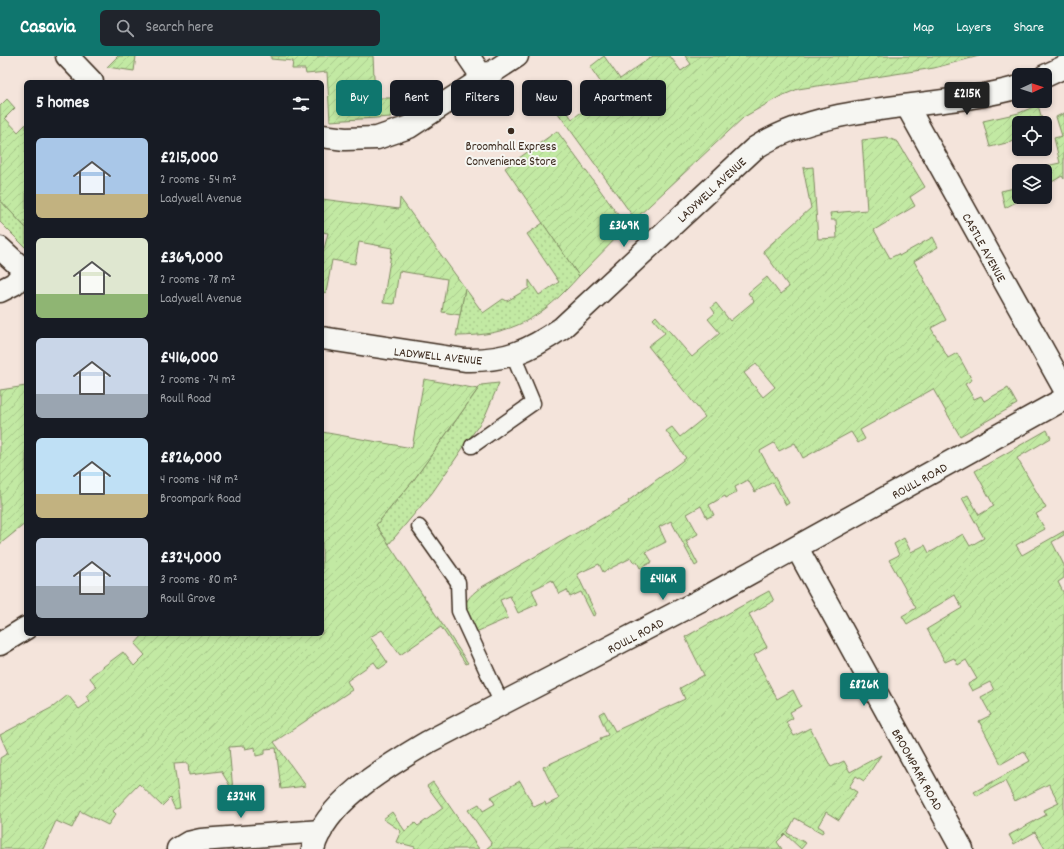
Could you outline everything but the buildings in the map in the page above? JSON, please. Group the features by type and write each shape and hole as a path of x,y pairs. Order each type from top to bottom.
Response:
{"street":[{"path":"67,56 90,80"},
{"path":"468,56 483,78"},
{"path":"324,136 345,139 394,134 410,127 517,56"},
{"path":"1052,73 1064,67"},
{"name":"LADYWELL AVENUE","path":"324,338 465,360 489,360 513,355 537,344 562,328 755,148 766,141 801,126 857,114 979,97 1012,89"},
{"name":"CASTLE AVENUE","path":"907,106 1064,388"},
{"path":"0,248 24,271"},
{"path":"0,291 14,284 24,273"},
{"name":"ROULL ROAD","path":"317,840 340,806 362,785 428,742 797,548 1064,399"},
{"name":"BROOMPARK ROAD","path":"797,548 956,847"},
{"path":"0,644 24,629"},
{"path":"178,849 188,843 201,840 317,840"}],"lane":[{"path":"472,446 533,403 513,355"},
{"path":"419,527 458,582 458,611 502,704"}],"green space":[{"path":"118,56 136,56 134,71 107,67"},
{"path":"271,56 373,56 374,80 336,80 336,116 382,116 382,98 390,98 391,117 330,121 327,72 306,74 305,69 292,69 293,61 271,59"},
{"path":"604,56 620,79 653,56 670,56 681,71 691,64 685,56 979,56 934,68 798,89 779,97 744,117 635,219 560,116 570,116 572,119 580,113 580,116 666,116 666,80 599,80 590,67"},
{"path":"7,99 15,108 5,118 18,132 24,126 24,226 0,200 0,106"},
{"path":"1031,108 1039,108 1041,116 1012,116 1012,142 990,147 983,121 1019,113"},
{"path":"1064,113 1064,179 1062,176 1052,182 1052,165 1060,163 1054,138 1062,136 1056,117"},
{"path":"557,131 627,227 579,276 505,168"},
{"path":"886,137 898,142 925,187 910,197 915,206 874,230 890,258 898,254 899,256 933,237 938,247 914,261 946,320 931,328 948,358 957,353 972,380 965,384 974,399 981,396 984,401 1008,388 1017,404 960,436 933,389 860,430 865,439 858,443 851,432 803,458 795,443 779,451 774,443 760,451 789,503 786,505 773,482 755,492 748,480 735,487 737,492 726,498 725,496 709,505 714,515 707,518 701,506 687,514 698,534 686,541 698,564 695,566 671,521 659,527 666,542 646,552 652,562 640,568 637,562 634,563 631,558 603,572 599,564 577,574 596,614 593,616 581,592 570,597 567,590 559,594 552,580 532,590 538,604 518,613 510,596 500,600 508,618 476,632 467,613 466,604 468,599 480,588 629,503 628,501 686,458 666,431 672,427 680,437 705,417 648,346 665,333 653,319 656,316 692,357 720,333 708,319 715,313 711,307 716,303 730,321 754,301 748,293 767,277 780,294 789,287 763,251 811,208 803,168 813,167 818,239 837,238 836,220 831,220 830,213 867,210 862,140","holes":["756,364 775,387 763,397 744,373"]},
{"path":"1012,189 1012,204 1005,208 1001,191"},
{"path":"400,198 465,288 460,315 442,312 447,279 399,271 394,304 383,303 392,248 359,242 355,264 332,260 326,293 324,292 324,249 328,233 324,232 324,199 399,209"},
{"path":"0,200 24,226 24,246 0,222"},
{"path":"543,223 579,276 553,303 525,321 510,328 494,332 456,336 465,288 483,313 503,299 507,301 529,288 529,280 539,295 559,282 527,234"},
{"path":"424,379 478,389 413,481 376,525 468,663 466,664 441,627 400,655 382,630 370,637 388,663 379,669 374,662 347,681 352,690 274,742 306,786 281,789 276,748 265,749 265,754 256,756 255,747 245,749 244,746 229,747 233,791 230,791 229,784 221,771 189,775 188,763 174,764 180,808 175,809 170,798 162,806 139,784 113,811 116,814 108,825 80,811 72,828 56,821 43,849 0,849 0,758 8,753 0,735 53,707 68,695 79,709 90,701 86,696 97,687 90,678 92,675 123,652 134,666 145,655 135,644 142,636 324,636 324,432 412,448"},
{"path":"499,383 485,416 432,493 389,544 376,525 413,481 481,385"},
{"path":"24,386 24,525 0,544 0,390"},
{"path":"1047,430 1051,438 1017,458 1046,508 1036,514 1045,529 1016,545 1022,555 1064,531 1064,535 1052,542 1064,565 1064,578 1058,582 1064,594 1064,849 1045,849 1035,832 1014,844 1009,835 1046,815 1044,810 1059,803 1049,784 1015,801 1005,781 977,796 974,792 1030,761 1024,751 1001,764 979,721 991,715 981,697 994,690 990,682 972,691 968,684 977,679 966,660 958,665 954,658 945,662 927,629 962,608 955,595 907,624 902,616 916,608 889,560 899,555 894,544 904,538 911,552 925,545 929,553 963,534 970,546 984,538 962,498 968,495 979,515 994,506 975,471"},
{"path":"769,591 774,601 749,614 767,647 754,655 777,699 793,690 801,706 790,712 793,718 786,722 794,736 810,728 831,767 844,761 850,772 881,755 864,781 856,776 849,787 857,792 839,820 826,812 818,826 824,830 822,833 795,818 787,833 806,843 801,849 785,834 777,842 782,849 486,849 492,844 468,810 479,804 483,811 495,804 491,797 520,781 534,807 545,802 546,805 559,799 543,767 601,740 600,738 608,735 599,714 604,711 615,731 685,699 680,688 704,675 685,637"},
{"path":"433,782 479,849 415,849 415,847 396,842 401,831 383,819 392,812 405,831 415,823 418,826 443,808 427,786"}],"place":[{"name":"Broomhall Express Convenience Store","path":"511,131"}]}
